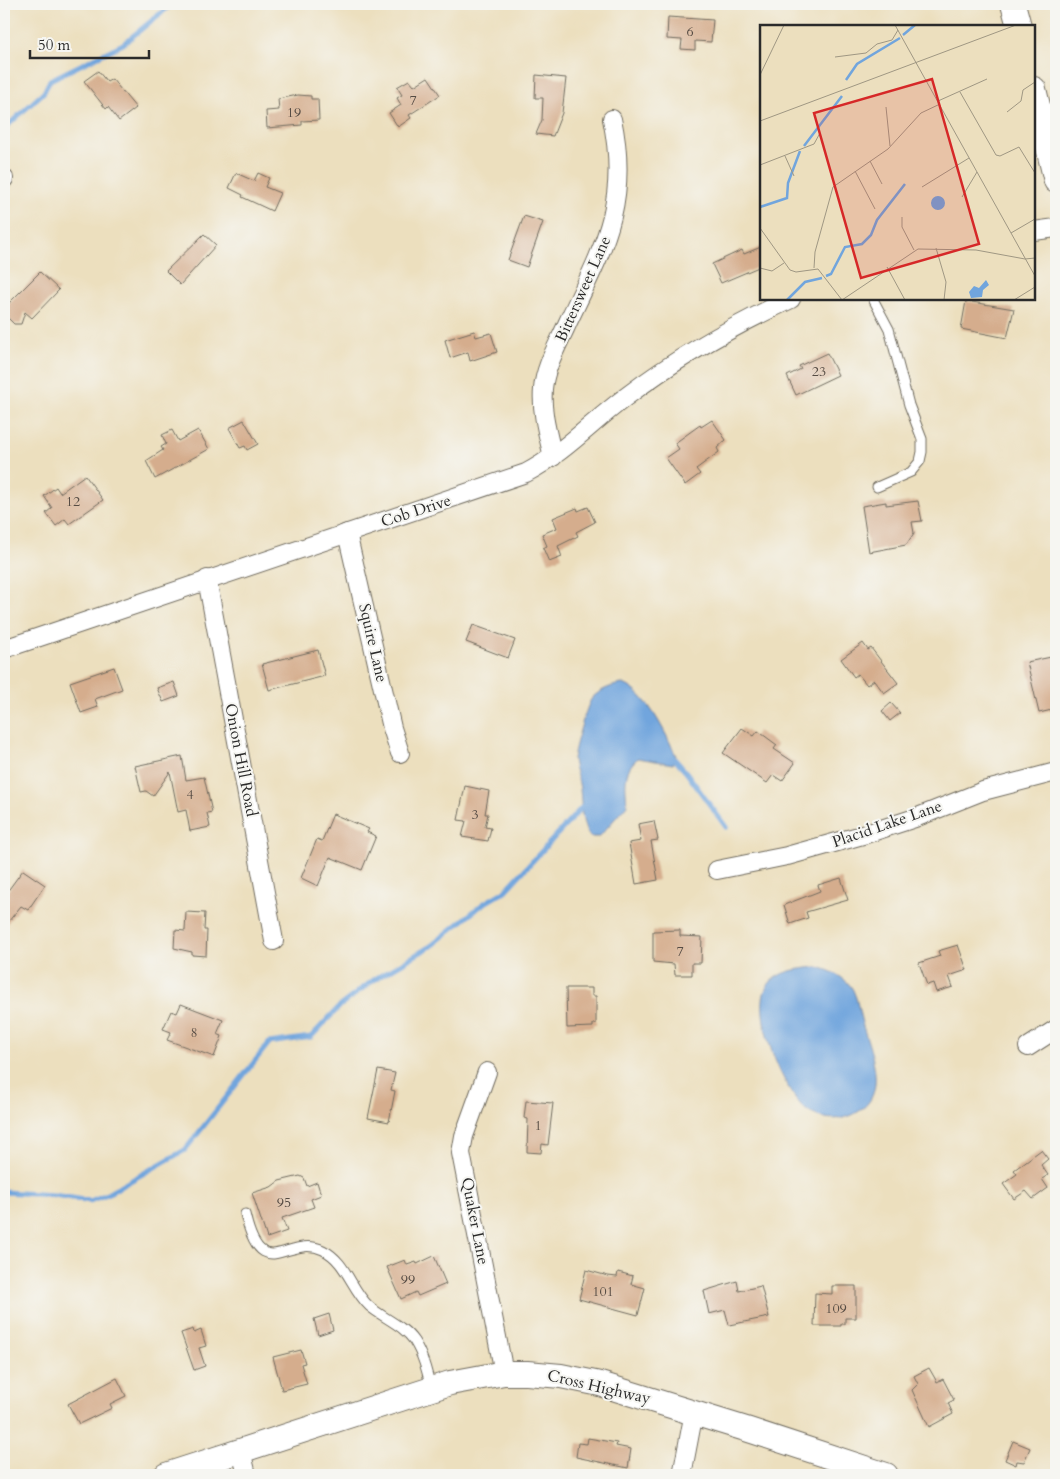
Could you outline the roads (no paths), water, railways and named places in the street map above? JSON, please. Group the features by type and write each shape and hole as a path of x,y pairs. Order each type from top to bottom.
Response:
{"street":[{"path":"1013,4 1019,25"},
{"path":"1035,93 1056,181"},
{"name":"Bittersweet Lane","path":"553,457 544,413 543,388 551,360 603,247 613,218 618,195 615,132 612,119"},
{"path":"1035,231 1056,228"},
{"name":"Cob Drive","path":"4,650 207,579 510,480 540,466 553,457 622,399 673,362 720,335 789,300"},
{"name":"Squire Lane","path":"348,533 392,728 400,753"},
{"name":"Onion Hill Road","path":"207,579 274,941"},
{"name":"Placid Lake Lane","path":"717,870 787,856 866,834 915,818 983,791 1056,772"},
{"path":"1028,1047 1056,1029"},
{"name":"Quaker Lane","path":"486,1072 464,1136 461,1153 504,1373"},
{"name":"Cross Highway","path":"166,1475 431,1388 504,1373 547,1374 586,1381 694,1412 886,1475"},
{"path":"682,1475 694,1412"},
{"path":"241,1450 247,1475"}],"lane":[{"path":"874,300 889,329 909,405 922,439 920,461 911,472 877,487"},
{"path":"245,1214 254,1242 262,1252 275,1254 310,1247 322,1250 334,1258 368,1304 407,1332 415,1342 422,1357 431,1388"}],"water":[{"path":"623,684 632,688 648,704 676,756 673,764 638,758 629,768 627,774 627,805 599,837 590,837 583,820 579,782 573,760 574,755 584,718 592,698 606,688"},
{"path":"816,967 837,975 847,982 853,990 872,1055 875,1079 870,1101 856,1113 843,1118 829,1119 816,1115 809,1112 800,1103 780,1072 766,1033 763,997 768,985 784,973"}],"waterway":[{"path":"4,129 44,92 50,80 123,44 172,4"},
{"path":"670,754 686,772 726,827"},
{"path":"4,1192 54,1195 90,1201 107,1194 185,1150 269,1043 311,1037 341,1005 375,979 431,946 483,904 505,891 586,803"}]}
